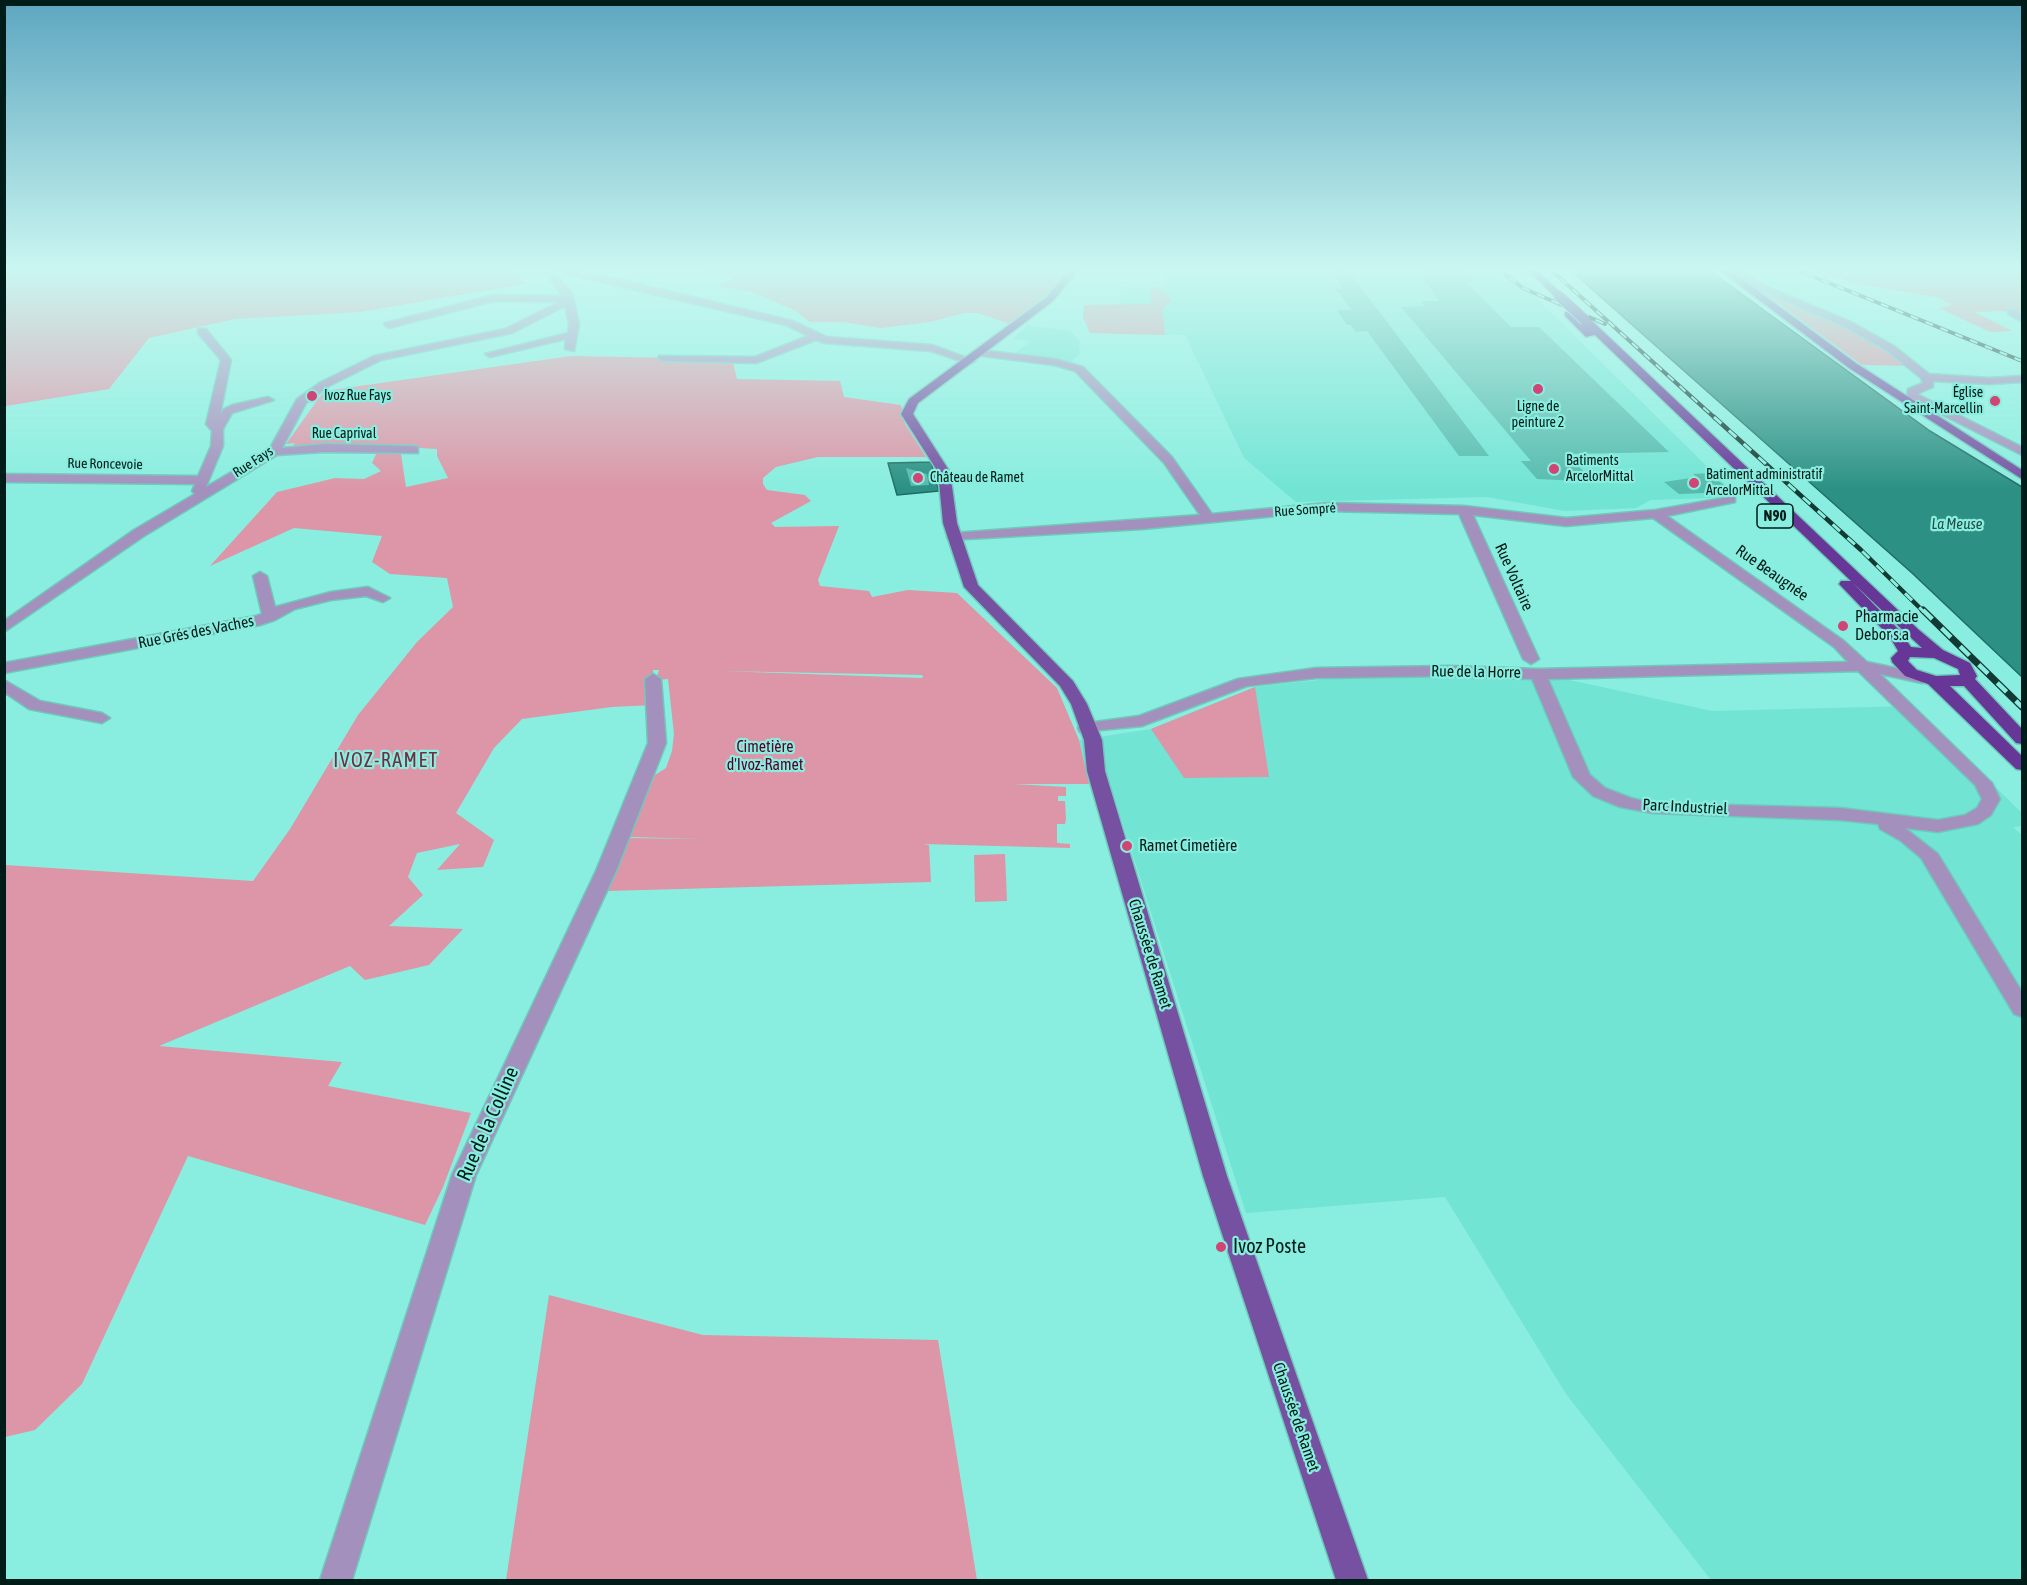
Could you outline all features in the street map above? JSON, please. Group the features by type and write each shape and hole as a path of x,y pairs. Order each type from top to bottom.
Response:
{"highway":[{"name":"N90","path":"1597,342 1896,635 1903,655"},
{"name":"N90","path":"1608,342 1937,653"},
{"path":"1928,679 1953,683 1966,680 1969,676 1964,666 1937,653 1903,655 1903,667 1928,679 1964,707 2022,765"},
{"path":"1966,680 2022,739"}],"main road":[{"path":"975,357 994,342"},
{"path":"1821,342 1853,366 2022,476"},
{"name":"Chaussée de Ramet","path":"975,357 912,401 907,411 915,430 944,472 948,514 954,537 976,594 1018,632 1066,684 1078,704 1086,728 1093,740 1096,771 1215,1176 1352,1581"}],"street":[{"path":"211,342 226,360 212,424 217,429"},
{"name":"Rue Fays","path":"4,628 139,533 274,452 301,401 325,384 378,358 449,342"},
{"path":"490,354 542,342"},
{"path":"570,349 571,342"},
{"path":"663,358 756,360 802,342"},
{"path":"849,342 932,348 975,357 1055,362 1079,369 1168,460 1208,519"},
{"path":"1880,342 1926,376 1989,381 2022,379"},
{"path":"1926,376 1929,385 1912,391 1911,395 2022,451"},
{"path":"199,495 198,492 217,446 217,429 228,411 236,406 268,400"},
{"name":"Rue Caprival","path":"274,452 324,448 414,450"},
{"name":"Rue Roncevoie","path":"4,478 204,480"},
{"name":"Rue Sompré","path":"954,537 1208,519 1327,507 1464,510 1566,522 1656,514 1730,499"},
{"name":"Rue Voltaire","path":"1464,510 1535,666"},
{"name":"Rue Beaugnée","path":"1656,514 1813,623 1868,667"},
{"path":"260,576 270,617"},
{"name":"Rue Grés des Vaches","path":"4,668 270,617 290,606 331,596 368,591 383,598"},
{"path":"1868,667 1903,655"},
{"name":"Rue de la Horre","path":"1086,728 1142,721 1244,682 1316,673 1449,671 1535,666 1868,667"},
{"name":"Parc Industriel","path":"1535,666 1582,777 1599,792 1626,802 1652,808 1840,814 1938,826 1971,820 1985,811 1991,799 1983,783 1868,667"},
{"path":"1868,667 1928,679"},
{"name":"Rue de la Colline","path":"336,1581 464,1175 606,871 657,743 653,679"},
{"path":"4,686 35,705 102,718"},
{"name":"Parc Industriel","path":"1871,818 1908,837 1928,854 2022,1009"},
{"path":"1928,854 1928,838 1938,826"}],"shaded area":[{"path":"1030,342 1079,342 1080,354 1071,362 1014,354"},
{"path":"1188,342 1581,342 1738,497 1651,500 1636,508 1565,511 1487,497 1296,502 1244,458"},
{"path":"1346,677 1556,677 1712,711 1912,706 2022,813 2022,826 2013,827 2022,835 2022,1580 1711,1580 1566,1394 1445,1197 1246,1213 1110,783 1089,784 1079,740 1151,729 1255,687"}],"green space":[{"path":"6,342 146,342 109,389 6,406"},
{"path":"1831,342 1877,342 1912,366 1862,365"},
{"name":"Cimetière d'Ivoz-Ramet","path":"571,356 682,358 733,363 737,379 840,381 844,397 901,405 905,424 926,457 818,457 776,467 763,478 763,484 767,490 805,495 811,501 771,523 775,527 839,526 818,580 820,586 869,591 872,597 908,590 957,593 1057,688 1079,740 1089,784 1014,784 1066,787 1066,796 1058,796 1058,801 1065,801 1066,819 1065,824 1057,824 1057,843 1070,844 1070,848 923,844 929,845 931,882 607,891 627,838 704,839 629,837 655,775 666,768 672,751 674,734 668,679 656,680 659,670 653,670 654,705 612,707 522,719 494,748 456,813 494,840 483,867 437,870 460,844 417,853 408,877 423,895 389,926 463,929 429,965 365,980 350,966 159,1046 342,1062 328,1086 471,1113 443,1187 425,1225 188,1156 82,1384 35,1430 5,1437 5,865 253,881 290,829 358,715 417,642 453,607 447,578 390,574 372,562 382,536 294,528 210,566 277,492 335,478 364,479 381,471 372,463 377,452 401,454 406,487 448,478 437,456 437,449 383,446 292,447 295,443 286,444 324,391","holes":["721,671 922,675 922,678"]},
{"path":"1255,687 1269,777 1184,778 1151,729"},
{"path":"1005,854 1007,901 975,902 974,855"},
{"path":"549,1295 703,1335 938,1340 977,1580 506,1580"}],"water":[{"name":"La Meuse","path":"1651,342 1808,342 1930,431 2022,487 2022,677 1912,573"},
{"path":"931,462 939,491 897,495 888,463"}],"building":[{"path":"1375,342 1402,342 1489,456 1459,456"},
{"name":"Ligne de peinture 2","path":"1431,342 1555,342 1669,452 1567,454 1584,472 1581,481 1537,479 1521,461 1531,461"},
{"name":"Château de Ramet","path":"906,468 927,474 929,485 911,486"},
{"name":"Batiment administratif ArcelorMittal","path":"1710,473 1731,492 1679,494 1664,482 1697,477 1693,474"}],"railway":[{"path":"1631,342 1716,419"},
{"path":"1975,342 2022,361"},
{"path":"1714,417 1861,550 1924,612"},
{"path":"1923,610 2022,707"}],"place":[{"name":"Ligne de peinture 2","path":"1538,389"},
{"name":"Ivoz Rue Fays","path":"312,396"},
{"name":"Église Saint-Marcellin","path":"1995,401"},
{"name":"Batiments ArcelorMittal","path":"1554,469"},
{"name":"Château de Ramet","path":"918,478"},
{"name":"Batiment administratif ArcelorMittal","path":"1694,483"},
{"name":"Pharmacie Debor s.a","path":"1843,626"},
{"name":"Ramet Cimetière","path":"1127,846"},
{"name":"Ivoz Poste","path":"1221,1247"}],"district":[{"name":"IVOZ-RAMET","path":"386,761"}]}
